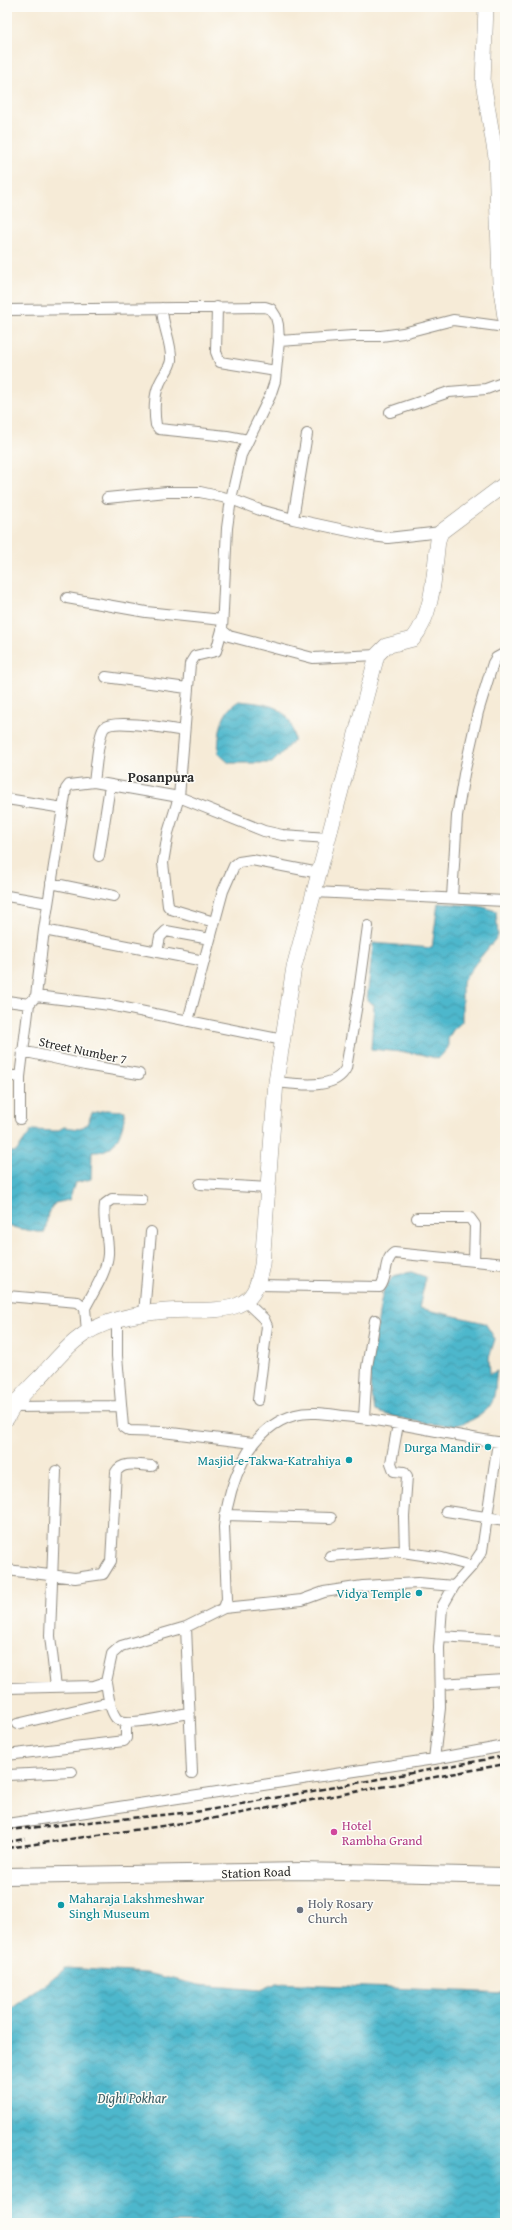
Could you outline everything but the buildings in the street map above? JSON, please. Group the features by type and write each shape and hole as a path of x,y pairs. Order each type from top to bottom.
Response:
{"main road":[{"path":"486,7 482,82 496,157 502,236 505,317"},
{"path":"10,1413 74,1341 87,1332 117,1318 144,1314 228,1307 245,1301 252,1296 258,1285 262,1265 276,1082 294,967 377,655 386,646 413,639 423,623 430,598 438,540 441,532 505,484"},
{"name":"Station Road","path":"7,1876 302,1871 505,1876"}],"street":[{"path":"217,307 216,352 220,362 276,371"},
{"path":"7,310 265,307 271,309 276,317 279,341 276,371 270,396 241,455 231,499 222,625 216,651 195,656 192,659 187,688 179,797 164,856 163,871 166,902 171,909 214,922"},
{"path":"162,308 162,320 170,346 171,358 170,364 156,391 156,425 159,429 216,434 248,440"},
{"path":"279,341 353,336 381,336 403,333 453,320 505,327"},
{"path":"390,412 449,392 486,389 505,382"},
{"path":"293,519 307,434"},
{"path":"107,498 167,492 200,492 231,499 260,510 293,519 383,538 441,532"},
{"path":"67,598 222,625 229,636 313,658 377,655"},
{"path":"452,898 457,816 468,755 493,663 496,658 505,653"},
{"path":"106,677 187,688"},
{"path":"94,782 103,729 107,725 121,724 184,731"},
{"path":"20,1119 20,1077 22,1051 29,1004 36,996 51,883 63,808 69,785 94,782 179,797 264,831 282,835 329,838"},
{"path":"99,856 110,786"},
{"path":"7,799 63,808"},
{"path":"188,1021 214,922 229,874 239,862 252,860 319,873"},
{"path":"51,883 114,896"},
{"path":"314,892 505,901"},
{"path":"7,896 48,903"},
{"path":"276,1082 304,1084 320,1083 330,1081 343,1074 346,1068 359,992 368,926"},
{"path":"44,930 204,961"},
{"path":"157,952 160,937 166,931 210,939"},
{"path":"36,996 110,1005 283,1040"},
{"path":"7,1001 29,1004"},
{"name":"Street Number 7","path":"22,1051 85,1066 139,1074"},
{"path":"7,1075 20,1077"},
{"path":"200,1184 268,1188"},
{"path":"87,1332 85,1308 99,1281 108,1254 104,1229 105,1204 112,1199 142,1200"},
{"path":"417,1218 470,1218 475,1225 474,1261"},
{"path":"144,1314 151,1232"},
{"path":"258,1285 380,1287 384,1283 388,1260 394,1253 505,1264"},
{"path":"7,1296 78,1302 85,1308"},
{"path":"245,1301 264,1319 267,1326 258,1400"},
{"path":"117,1318 123,1427 129,1430 163,1432 253,1443"},
{"path":"364,1418 367,1367 374,1320"},
{"path":"10,1413 121,1406"},
{"path":"224,1608 227,1599 224,1527 225,1515 238,1472 253,1443 272,1426 294,1415 310,1413 364,1418 501,1442 486,1517 482,1551 472,1566 454,1586 442,1608 440,1636 440,1708 434,1759"},
{"path":"398,1424 391,1463 394,1471 404,1472 407,1476 404,1517 405,1552"},
{"path":"7,1570 75,1578 103,1574 110,1562 116,1472 119,1467 124,1465 152,1466"},
{"path":"56,1471 51,1575 50,1636 56,1687"},
{"path":"446,1511 505,1520"},
{"path":"225,1515 331,1518"},
{"path":"330,1556 405,1552 472,1566"},
{"path":"188,1713 126,1723 117,1720 110,1702 106,1682 112,1654 116,1650 136,1641 186,1627 224,1608 302,1600 324,1592 363,1586 418,1582 454,1586"},
{"path":"186,1627 188,1713 192,1773"},
{"path":"440,1636 505,1640"},
{"path":"440,1684 505,1680"},
{"path":"7,1688 94,1686 106,1682"},
{"path":"17,1724 110,1702"},
{"path":"7,1755 124,1741 126,1738 126,1723"},
{"path":"7,1824 434,1759 505,1746"},
{"path":"7,1775 72,1772"}],"water":[{"path":"239,701 260,703 277,708 289,720 294,740 272,763 229,763 218,753 220,730 224,717"},
{"path":"438,903 480,906 496,911 498,936 475,964 462,983 462,1022 453,1030 448,1039 448,1048 438,1059 421,1054 371,1049 374,1005 367,1000 373,943 432,948"},
{"path":"105,1110 125,1111 123,1122 120,1134 110,1148 99,1152 92,1152 91,1179 75,1183 69,1200 55,1203 48,1213 45,1232 37,1232 7,1226 7,1152 16,1152 32,1130 57,1131 64,1127 80,1129 87,1124 92,1113"},
{"path":"411,1272 426,1277 419,1308 485,1323 495,1339 489,1358 490,1374 497,1371 493,1401 485,1412 467,1422 450,1426 440,1425 404,1419 375,1411 370,1385 370,1370 384,1289 393,1276"},
{"name":"Dighi Pokhar","path":"66,1968 146,1973 199,1985 261,1990 277,1983 505,1993 505,2223 7,2223 7,2012"}],"railway":[{"path":"7,1830 203,1811 505,1756"},
{"path":"7,1848 204,1820 505,1764"},
{"path":"7,1842 25,1839"}],"place":[{"name":"Durga Mandir","path":"488,1447"},
{"name":"Masjid-e-Takwa-Katrahiya","path":"349,1460"},
{"name":"Vidya Temple","path":"419,1593"},
{"name":"Hotel Rambha Grand","path":"334,1832"},
{"name":"Maharaja Lakshmeshwar Singh Museum","path":"61,1905"},
{"name":"Holy Rosary Church","path":"300,1910"}],"district":[{"name":"Posanpura","path":"161,777"}]}
